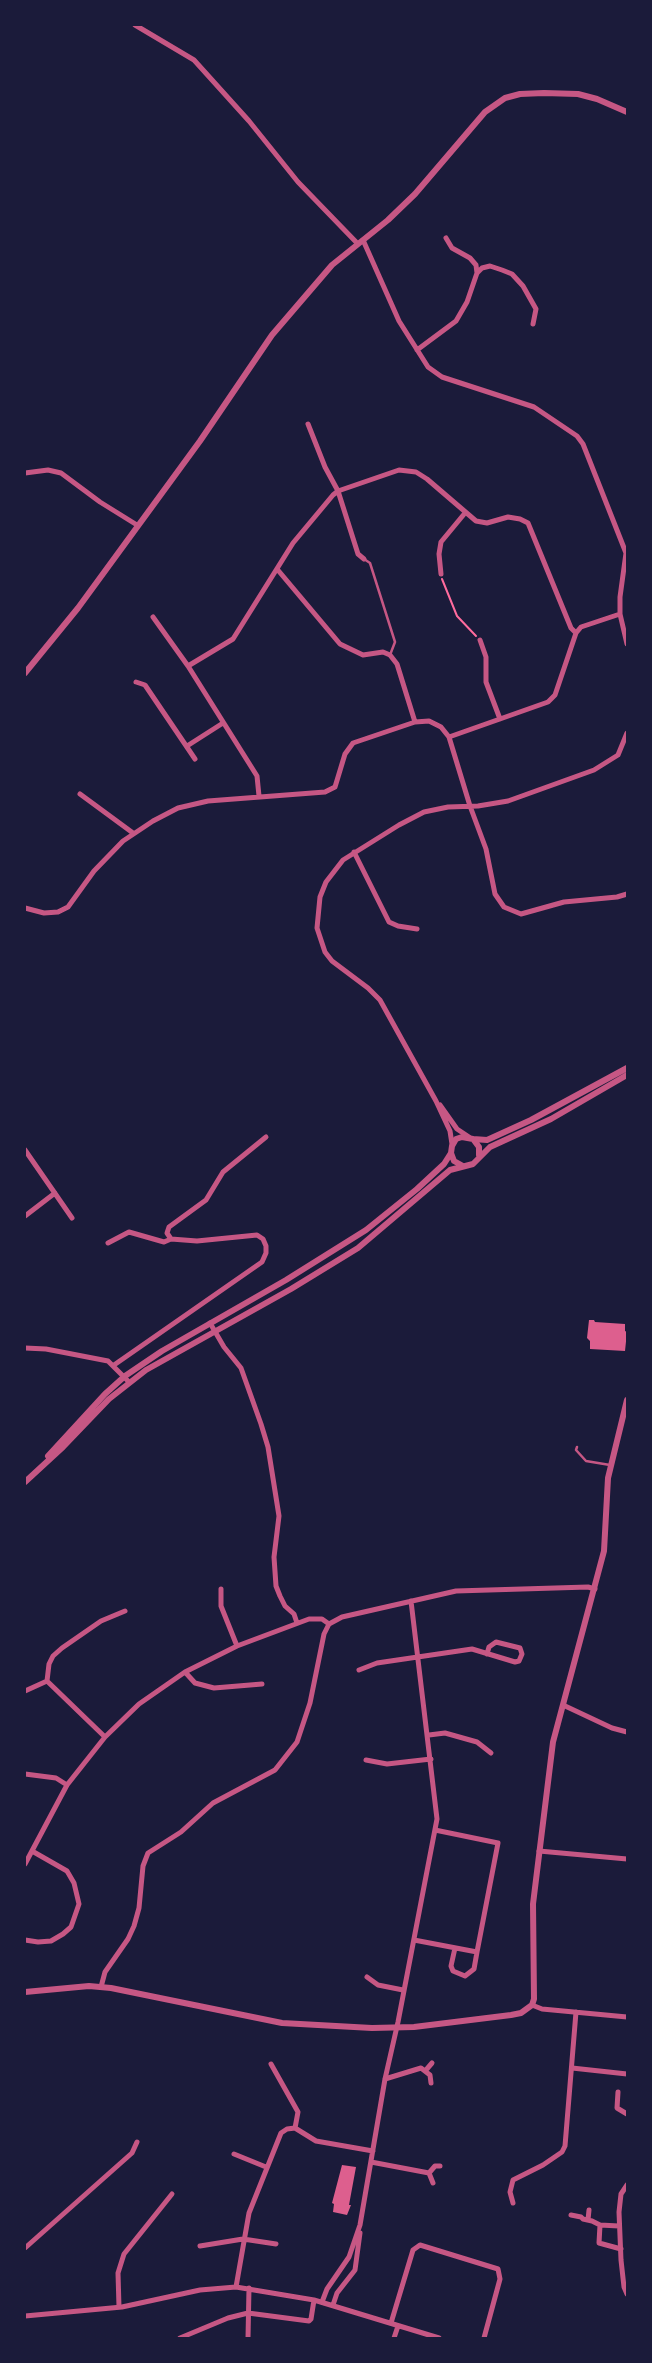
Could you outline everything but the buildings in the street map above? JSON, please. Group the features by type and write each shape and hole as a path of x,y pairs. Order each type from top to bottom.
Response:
{"street":[{"path":"135,25 194,60 249,121 298,182 360,241 388,300 428,367 437,374 534,407 577,436 583,444 626,553 620,597 620,614 627,644"},
{"path":"25,673 78,608 200,441 272,335 332,265 416,194 485,112 505,98 520,94 578,94 597,99 627,112"},
{"path":"446,238 452,248 470,258 476,265 477,273"},
{"path":"417,350 456,321 467,302 477,273 482,268 490,266 512,274 532,299 536,309 533,324"},
{"path":"308,424 325,467 338,491 358,554 364,559"},
{"path":"25,473 48,470 61,473 100,502 137,525"},
{"path":"188,666 233,639 277,569 307,526 338,491 399,470 416,472 427,479 476,521 488,522 508,517 520,519 528,523 571,628 576,632"},
{"path":"441,574 439,554 442,542 466,513"},
{"path":"277,569 340,644 363,656 383,652 390,655 397,664 415,722"},
{"path":"449,737 548,702 555,694 576,632 581,627 620,614"},
{"path":"153,617 188,666 257,776 259,796"},
{"path":"480,640 486,657 486,682 500,720"},
{"path":"136,682 144,685 195,760"},
{"path":"25,908 44,913 58,912 68,907 94,871 134,833 178,808 193,804 259,796 325,792 335,787 345,754 353,743 415,722 429,721 441,727 449,737 470,806 486,849 495,894 504,907 511,912 531,913 564,902 617,897 627,894"},
{"path":"187,746 224,723"},
{"path":"25,1482 58,1443 127,1379 162,1351 286,1280 366,1230 448,1159 452,1144 450,1131 436,1100 380,1000 368,988 332,961 325,952 318,937 317,920 320,897 326,882 336,868 354,852 424,812 478,806 528,795 571,777 594,770 618,755 627,733"},
{"path":"80,794 134,833"},
{"path":"354,852 389,922 398,926 417,929"},
{"path":"452,1144 462,1137 487,1140 531,1120 627,1068"},
{"path":"127,1379 291,1289 358,1248 450,1170 473,1164 490,1147 551,1119 627,1075"},
{"path":"436,1100 457,1129 471,1138 480,1147 479,1157"},
{"path":"171,1239 167,1233 169,1227 206,1200 223,1172 266,1137"},
{"path":"25,1150 72,1218"},
{"path":"451,1153 454,1161 463,1166"},
{"path":"25,1216 55,1193"},
{"path":"108,1243 129,1232 145,1235 156,1241 171,1239 197,1241 257,1235 263,1239 266,1253 262,1262 114,1365"},
{"path":"210,1323 241,1368 268,1447 279,1516 274,1557 276,1586 286,1606 294,1614 298,1622"},
{"path":"25,1348 108,1362 114,1365 127,1379"},
{"path":"25,1996 34,1993 89,1986 101,1987 282,2023 397,2028 511,2015 522,2013 532,2005 534,1999 532,1927 539,1851 553,1742 595,1588 605,1542 610,1465 627,1400"},
{"path":"101,1987 105,1972 128,1939 134,1926 139,1908 143,1866 148,1853 181,1832 213,1803 275,1770 297,1742 310,1703 322,1643 329,1624 342,1617 456,1591 595,1588"},
{"path":"221,1589 221,1606 237,1646"},
{"path":"333,2305 337,2292 355,2270 358,2260 360,2225 385,2079 397,2028 437,1819 411,1601"},
{"path":"47,1681 49,1664 53,1656 101,1621 125,1611"},
{"path":"25,1864 66,1785 105,1738 139,1704 185,1672 237,1646 298,1622 322,1619 329,1624"},
{"path":"359,1670 376,1663 472,1649 487,1654 515,1662 519,1661 522,1654 520,1648 496,1642 489,1647 487,1654"},
{"path":"185,1672 195,1683 214,1688 262,1684"},
{"path":"25,1691 47,1681"},
{"path":"47,1681 105,1738"},
{"path":"563,1705 612,1728 627,1732"},
{"path":"428,1735 445,1733 476,1742 491,1753"},
{"path":"366,1760 387,1764 431,1759"},
{"path":"25,1774 56,1778 66,1785"},
{"path":"435,1830 498,1843 474,1969 465,1976 453,1971 451,1966 455,1948"},
{"path":"25,1940 51,1941 63,1934 71,1927 79,1904 74,1883 67,1871 32,1851"},
{"path":"539,1851 627,1859"},
{"path":"414,1940 478,1952"},
{"path":"367,1976 378,1985 403,1990"},
{"path":"25,1992 34,1993"},
{"path":"532,2005 542,2009 627,2017"},
{"path":"513,2203 510,2192 513,2180 543,2165 562,2152 565,2146 576,2012"},
{"path":"426,2070 432,2062"},
{"path":"271,2064 298,2112 296,2128"},
{"path":"572,2068 627,2074"},
{"path":"385,2079 416,2069 426,2070 430,2074 431,2084"},
{"path":"618,2092 617,2108 627,2114"},
{"path":"236,2287 249,2213 281,2133 287,2129 296,2128 316,2140 373,2151"},
{"path":"25,2248 132,2154 136,2142"},
{"path":"234,2154 266,2167"},
{"path":"371,2162 429,2173"},
{"path":"429,2173 435,2166 440,2166"},
{"path":"429,2173 433,2183"},
{"path":"627,2185 620,2194 619,2226 624,2287 627,2294"},
{"path":"119,2307 118,2273 124,2254 172,2194"},
{"path":"588,2220 589,2210"},
{"path":"572,2216 600,2225 619,2226"},
{"path":"322,2302 327,2289 349,2258 360,2225"},
{"path":"600,2225 599,2242 621,2249"},
{"path":"200,2246 243,2239 276,2244"},
{"path":"391,2323 413,2250 420,2245 498,2269 500,2279 484,2338"},
{"path":"25,2316 119,2307 200,2290 236,2287 322,2302 439,2338"},
{"path":"248,2338 249,2288"},
{"path":"180,2338 228,2318 248,2313 309,2321 314,2300"},
{"path":"394,2338 398,2326"}],"lane":[{"path":"364,559 370,563 395,642 390,655"},
{"path":"577,1447 576,1450 586,1461 610,1465"}],"path":[{"path":"441,574 457,616 480,640"}]}
